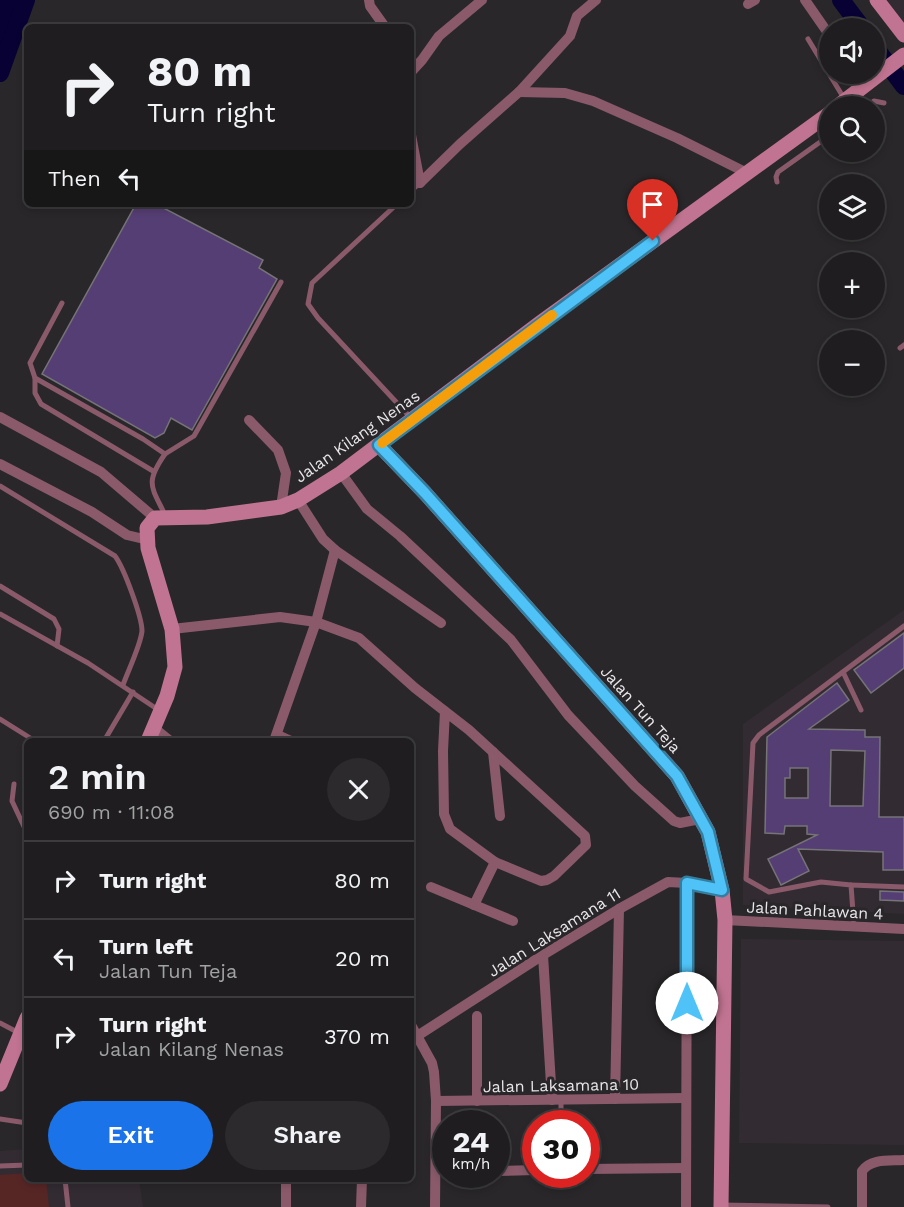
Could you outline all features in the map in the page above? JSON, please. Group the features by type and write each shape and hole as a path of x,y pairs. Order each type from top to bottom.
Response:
{"street":[{"path":"369,0 370,6 383,24"},
{"path":"414,69 439,36 482,0"},
{"path":"420,183 519,92 570,36 577,16 596,0"},
{"path":"805,0 819,20"},
{"path":"877,0 904,35"},
{"path":"885,70 901,58"},
{"path":"519,92 565,93 593,101 677,138 747,173"},
{"name":"Jalan Kilang Nenas","path":"161,518 207,517 281,507 298,500 341,473 819,121"},
{"path":"414,151 420,183"},
{"path":"0,417 101,471 161,518 147,528 148,548 172,629 176,667 151,735"},
{"path":"249,420 279,450 286,473 281,507"},
{"name":"Jalan Tun Teja","path":"379,445 425,493 677,776 708,832 722,890 725,920 721,1206"},
{"path":"0,464 92,512 127,535 148,540"},
{"path":"341,473 367,509 400,536 511,640 568,715 635,786 674,821 680,823 700,819"},
{"path":"298,500 323,539 334,550 441,622"},
{"path":"276,737 316,622 334,550"},
{"path":"172,629 280,617 316,622 359,638 415,688 445,711 493,752 578,828 586,841 584,847 554,876 544,882 495,862 454,833 445,822 443,751 445,711"},
{"path":"493,752 500,816"},
{"path":"474,905 495,862"},
{"name":"Jalan Laksamana 11","path":"414,1038 543,955 668,882 722,890"},
{"path":"686,1207 687,883"},
{"path":"431,886 513,921"},
{"path":"615,1099 619,909"},
{"name":"Jalan Pahlawan 4","path":"725,920 904,929"},
{"path":"543,955 557,1100"},
{"path":"477,1016 477,1101"},
{"path":"0,1084 24,1026"},
{"path":"414,1038 432,1063 437,1110"},
{"name":"Jalan Laksamana 10","path":"436,1101 686,1098"},
{"path":"862,1207 862,1171 865,1167 872,1162 904,1160"},
{"path":"600,1169 686,1168"},
{"path":"286,1182 286,1207"},
{"path":"362,1182 362,1207"},
{"path":"435,1207 438,1188"}],"lane":[{"path":"808,39 838,96"},
{"path":"777,182 778,172 819,143"},
{"path":"414,188 420,183"},
{"path":"394,207 312,283 308,304 318,318 412,419"},
{"path":"161,518 152,486 153,471 165,454 194,436 281,282"},
{"path":"62,303 30,363 35,378 35,393 41,404 153,471"},
{"path":"35,378 165,454"},
{"path":"0,486 115,556 122,566 142,632 123,685"},
{"path":"0,586 54,619 59,629 57,646"},
{"path":"0,614 88,663 161,711"},
{"path":"904,626 759,735 753,743 746,879 769,892 821,882 904,887"},
{"path":"843,672 861,710"},
{"path":"106,738 133,692"},
{"path":"0,719 30,738"},
{"path":"14,784 12,801 24,826"},
{"path":"851,885 855,927"},
{"path":"0,1023 21,1033"},
{"path":"557,1100 559,1110"},
{"path":"0,1119 24,1123"},
{"path":"0,1166 24,1165"},
{"path":"65,1182 68,1207"},
{"path":"721,1206 828,1207"}],"shaded area":[{"path":"0,0 26,0 0,73"},
{"path":"887,0 904,0 904,24"},
{"path":"904,610 904,914 743,905 743,724"},
{"path":"741,939 904,941 904,1145 739,1143"},
{"path":"24,1149 24,1182 139,1182 143,1207 0,1207 0,1151"},
{"path":"24,1173 24,1182 46,1182 49,1207 0,1207 0,1175"}],"building":[{"path":"134,207 162,207 263,260 259,268 277,279 192,430 171,418 164,433 155,438 42,374"},
{"path":"904,633 904,668 871,693 854,670"},
{"path":"837,683 849,700 809,729 865,730 865,737 880,737 879,817 904,817 904,870 883,870 883,852 798,849 809,871 781,885 768,859 817,835 807,834 807,826 785,826 784,834 765,833 767,737","holes":["831,750 865,751 863,806 830,806","790,768 808,768 808,798 785,798 785,778 790,778"]},
{"path":"880,891 904,892 904,901 880,900"}],"waterway":[{"path":"0,73 26,0"},
{"path":"841,0 854,18"},
{"path":"885,61 904,86"}],"slow traffic":[{"path":"382,443 552,315"}],"route":[{"path":"653,241 379,445 425,493 677,776 708,832 722,890 687,883 687,1003"}]}
